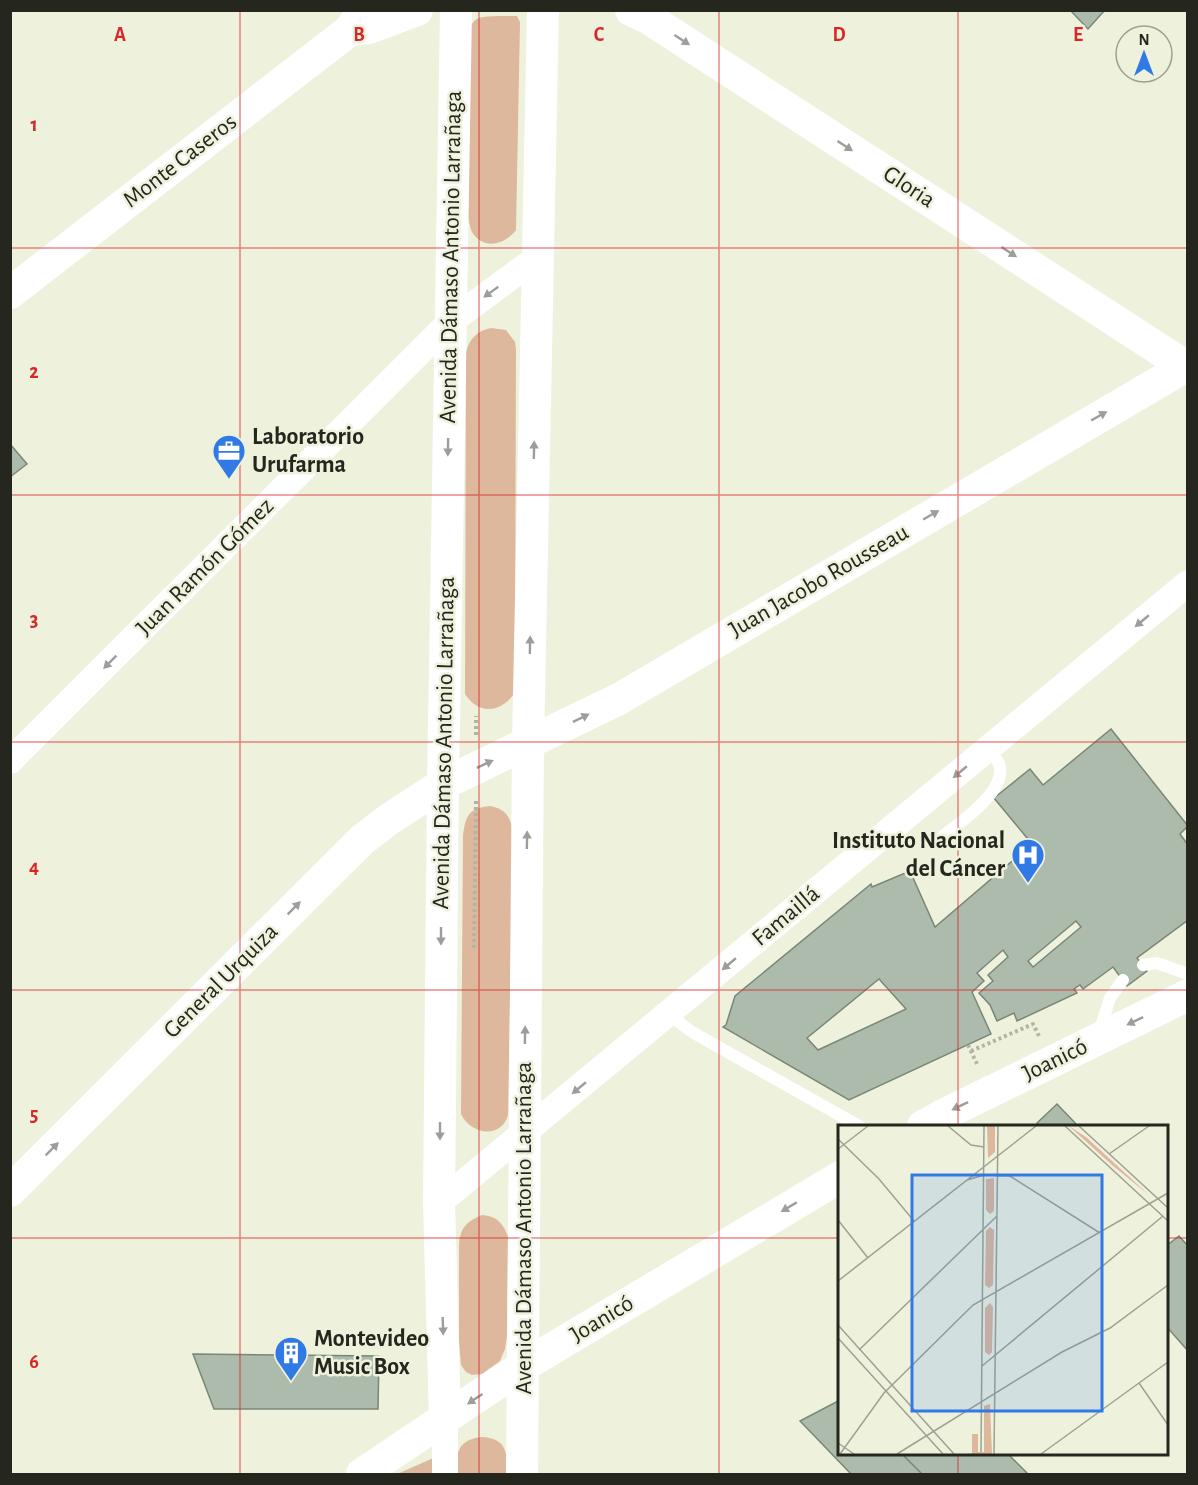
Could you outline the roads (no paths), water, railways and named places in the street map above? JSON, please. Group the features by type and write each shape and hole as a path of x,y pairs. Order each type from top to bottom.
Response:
{"street":[{"name":"Monte Caseros","path":"12,290 356,20 369,28 417,10"},
{"name":"Avenida Dámaso Antonio Larrañaga","path":"445,1474 439,1203 442,784 456,10"},
{"name":"Avenida Dámaso Antonio Larrañaga","path":"522,1474 528,744 543,10"},
{"name":"Gloria","path":"632,10 648,18 1186,365"},
{"name":"Juan Ramón Gómez","path":"10,762 450,322 538,257"},
{"name":"Juan Jacobo Rousseau","path":"442,784 619,699 1186,365"},
{"name":"Famaillá","path":"439,1203 1188,583"},
{"name":"General Urquiza","path":"10,1191 363,840 388,820 442,784"},
{"name":"Joanicó","path":"926,1125 1188,995"},
{"name":"Joanicó","path":"371,1473 523,1366 838,1178"}],"lane":[{"path":"942,837 993,793 998,782 1000,767 987,749"},
{"path":"1143,966 1157,963 1188,974"},
{"path":"1097,1040 1110,998 1123,980"},
{"path":"668,1014 692,1032 858,1125"}],"place":[{"name":"Laboratorio Urufarma","path":"229,480"},
{"name":"Instituto Nacional del Cáncer","path":"1028,884"},
{"name":"Montevideo Music Box","path":"291,1382"}]}
